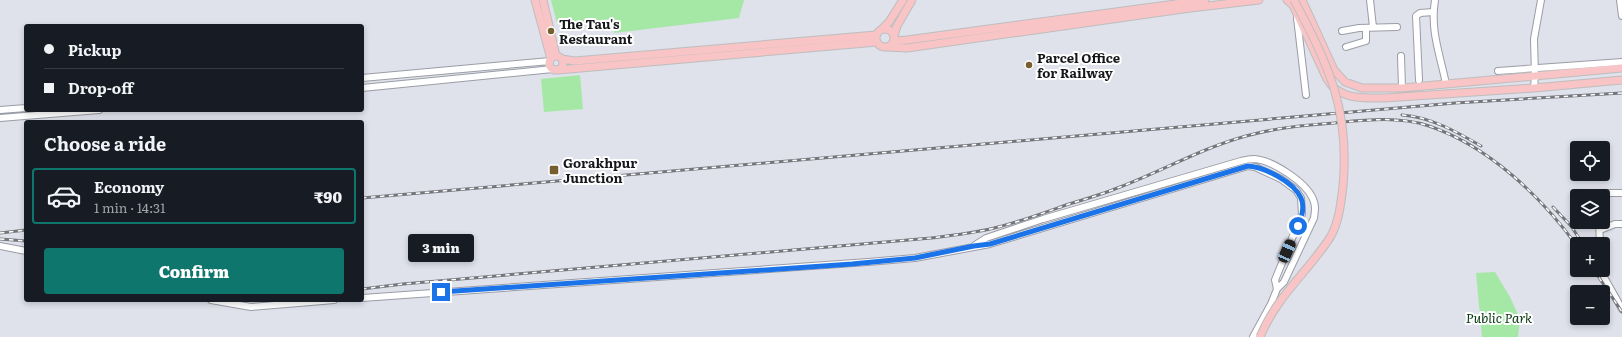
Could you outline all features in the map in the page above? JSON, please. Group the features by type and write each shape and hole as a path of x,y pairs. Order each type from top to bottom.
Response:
{"main road":[{"path":"535,0 555,59 563,64 556,70"},
{"path":"543,0 555,59 550,67 556,70 878,36 886,29 891,31 894,38"},
{"path":"555,59 575,61 878,36 904,0"},
{"path":"887,47 894,38 897,26 912,0"},
{"path":"894,38 907,40 1205,0"},
{"path":"878,36 883,47 907,48 1190,8 1259,0"},
{"path":"1287,0 1293,5 1327,79 1334,89 1343,94 1366,98 1384,98 1534,88 1622,80"},
{"path":"1260,337 1280,302 1312,263 1331,236 1336,225 1342,193 1345,138 1339,102 1331,77 1318,46 1294,0"},
{"path":"1302,0 1338,76 1345,82 1362,88 1402,88 1446,84 1535,72 1622,68"}],"street":[{"path":"1370,0 1373,27"},
{"path":"1435,0 1433,12 1435,42 1441,59 1446,84"},
{"path":"1534,88 1534,39 1541,0"},
{"path":"1620,0 1622,16"},
{"path":"1419,80 1416,16 1433,12"},
{"path":"1297,13 1306,95"},
{"path":"1342,31 1373,27 1397,27"},
{"path":"1346,47 1366,41 1366,28"},
{"path":"1401,56 1402,88"},
{"path":"364,78 555,59"},
{"path":"1498,71 1535,72 1622,62"},
{"path":"364,88 556,70"},
{"path":"0,110 24,108"},
{"path":"0,118 48,112"},
{"path":"974,246 986,238 1043,219 1241,160 1254,159 1271,164 1289,174 1310,193 1314,200 1315,209 1314,218 1284,282 1278,289 1253,337"},
{"path":"364,298 915,258 990,244 1242,167 1255,167 1281,179 1296,190 1301,198 1303,207 1302,214 1275,280 1278,289"},
{"path":"1610,193 1622,193"},
{"path":"1600,237 1600,230 1615,224 1622,224"},
{"path":"0,246 24,251"},
{"path":"1604,277 1622,309"},
{"path":"223,302 251,307 310,302"}],"green space":[{"path":"551,0 744,0 739,18 614,33 614,19 557,23"},
{"path":"580,75 583,109 544,112 541,79"},
{"name":"Public Park","path":"1495,272 1510,297 1520,319 1518,337 1482,337 1476,273"}],"railway":[{"path":"364,198 1455,103 1622,93"},
{"path":"1402,115 1413,116 1433,122 1481,146"},
{"path":"364,289 403,284 931,238 973,232 1016,222 1107,192 1136,181 1198,153 1246,136 1289,127 1370,120 1405,121 1429,126 1472,146 1512,175 1530,191 1570,237"},
{"path":"1553,207 1571,226 1578,237"},
{"path":"0,233 24,230"},
{"path":"0,239 24,241"},
{"path":"1599,277 1622,312"}],"place":[{"name":"The Tau's Restaurant","path":"551,31"},
{"name":"Parcel Office for Railway","path":"1029,65"},
{"name":"Gorakhpur Junction","path":"554,170"}],"route":[{"path":"441,292 852,264 915,258 990,244 1248,166 1255,167 1281,179 1296,190 1301,198 1303,207 1298,226"}]}
